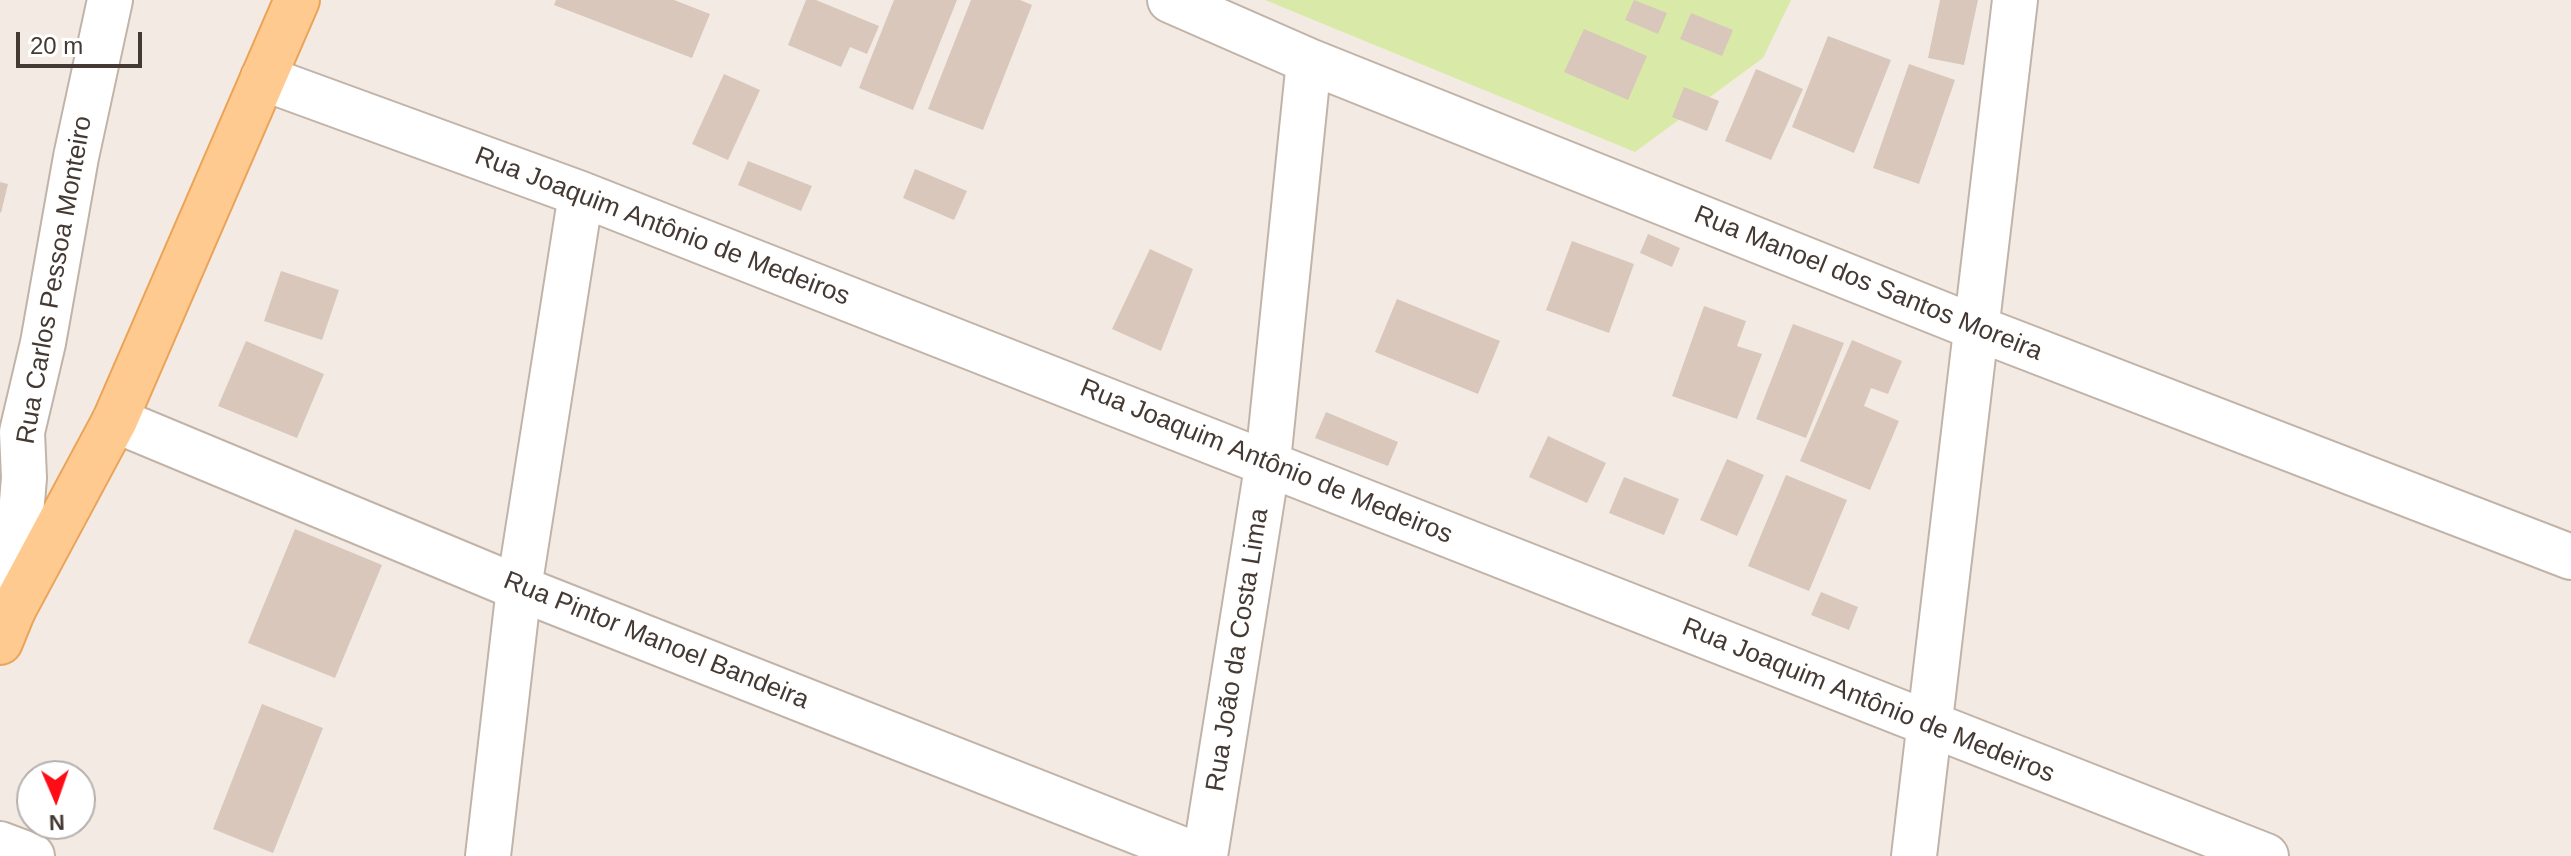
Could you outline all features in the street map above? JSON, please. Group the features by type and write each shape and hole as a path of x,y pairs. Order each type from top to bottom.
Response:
{"main road":[{"path":"7,626 115,420 297,0"}],"street":[{"name":"Rua Carlos Pessoa Monteiro","path":"7,626 24,478 22,432 43,343 76,157 110,0"},
{"name":"Rua Manoel dos Santos Moreira","path":"1170,0 1309,61 1974,327 2571,557"},
{"path":"1914,856 1974,327 2015,0"},
{"name":"Rua João da Costa Lima","path":"1202,856 1268,461 1309,61"},
{"name":"Rua Joaquim Antônio de Medeiros","path":"263,78 581,194 1268,461 1930,727 2266,856"},
{"path":"488,856 519,588 581,194"},
{"name":"Rua Pintor Manoel Bandeira","path":"115,420 519,588 1202,856"},
{"path":"0,844 32,856"}],"green space":[{"path":"1265,0 1791,0 1763,58 1635,152"}],"building":[{"path":"556,0 674,0 710,14 692,58 554,5"},
{"path":"806,0 816,0 879,26 867,54 850,47 841,67 788,45"},
{"path":"894,0 957,0 913,110 859,88"},
{"path":"971,0 1020,0 1032,5 983,130 928,109"},
{"path":"1634,0 1667,13 1658,34 1625,20"},
{"path":"1940,0 1978,0 1964,65 1928,58"},
{"path":"1691,13 1733,30 1722,56 1680,39"},
{"path":"1584,29 1647,56 1628,100 1564,72"},
{"path":"1828,36 1891,60 1854,153 1792,127"},
{"path":"1909,64 1955,80 1919,184 1873,168"},
{"path":"1756,69 1803,89 1771,160 1725,141"},
{"path":"724,74 760,90 728,160 692,144"},
{"path":"1684,87 1719,101 1707,131 1672,117"},
{"path":"748,161 812,186 801,211 738,185"},
{"path":"915,169 967,191 954,220 903,198"},
{"path":"0,182 8,184 1,213 0,212"},
{"path":"1648,234 1680,248 1672,267 1640,253"},
{"path":"1572,241 1634,264 1609,333 1546,310"},
{"path":"1150,249 1193,269 1161,351 1112,329"},
{"path":"281,271 339,290 322,340 264,321"},
{"path":"1397,299 1500,341 1478,394 1375,352"},
{"path":"1704,306 1746,321 1737,346 1762,354 1737,419 1672,396"},
{"path":"1793,324 1844,343 1806,438 1756,419"},
{"path":"1852,340 1902,361 1888,394 1871,388 1864,406 1899,421 1870,490 1800,461"},
{"path":"246,341 324,374 297,438 218,406"},
{"path":"1326,412 1398,442 1388,466 1315,438"},
{"path":"1548,436 1606,463 1587,503 1529,477"},
{"path":"1727,459 1764,475 1737,536 1700,520"},
{"path":"1786,475 1847,500 1809,591 1748,566"},
{"path":"1624,477 1679,499 1664,535 1609,513"},
{"path":"295,529 382,565 335,678 248,643"},
{"path":"1821,592 1858,607 1849,630 1811,615"},
{"path":"262,704 323,728 273,853 213,829"}]}
